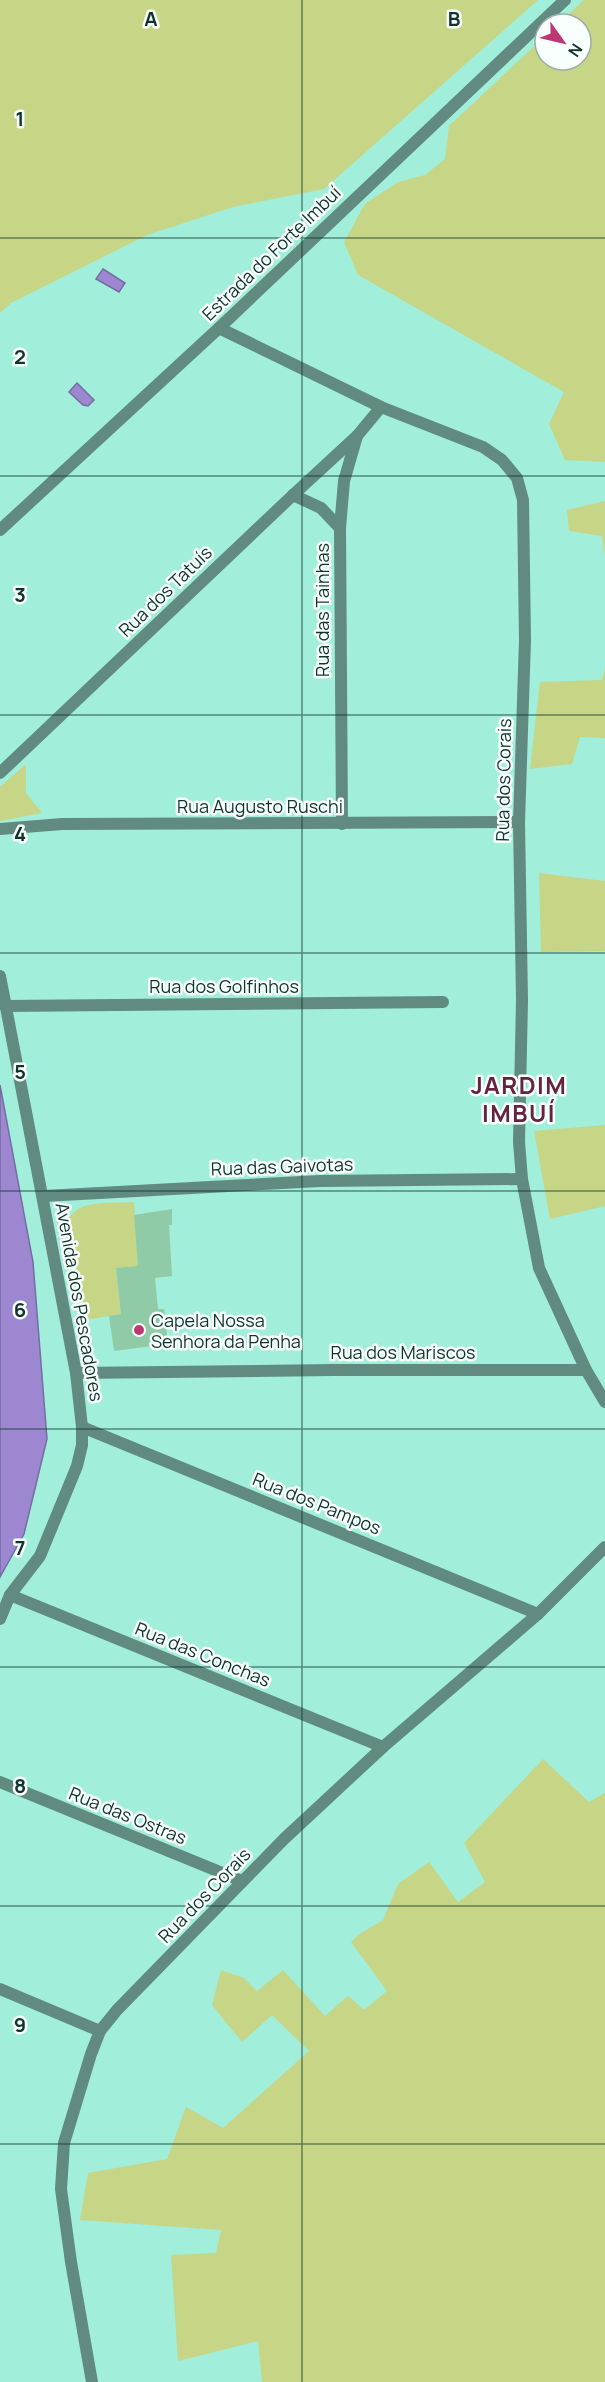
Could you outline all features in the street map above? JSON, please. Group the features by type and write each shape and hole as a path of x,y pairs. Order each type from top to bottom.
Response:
{"street":[{"name":"Estrada do Forte Imbuí","path":"0,530 219,328 565,0"},
{"name":"Rua dos Corais","path":"219,328 381,407 483,447 502,460 517,478 523,500 525,640 519,822 522,1000 519,1142 522,1179 539,1268 586,1370 605,1402"},
{"name":"Rua das Tainhas","path":"342,824 340,528 344,481 357,436 381,407"},
{"name":"Rua dos Tatuís","path":"0,773 357,436"},
{"path":"293,495 321,508 340,528"},
{"name":"Rua Augusto Ruschi","path":"0,830 62,824 519,822"},
{"name":"Avenida dos Pescadores","path":"0,976 44,1196 76,1373 82,1427 82,1445 77,1466 40,1556 10,1595 0,1619"},
{"name":"Rua dos Golfinhos","path":"5,1006 443,1002"},
{"name":"Rua das Gaivotas","path":"44,1196 320,1181 522,1179"},
{"name":"Rua dos Mariscos","path":"76,1373 586,1370"},
{"name":"Rua dos Pampos","path":"82,1427 538,1614"},
{"name":"Rua dos Corais","path":"92,2382 61,2189 64,2143 100,2031 117,2010 284,1839 383,1747 538,1614 605,1547"},
{"name":"Rua das Conchas","path":"10,1595 383,1747"},
{"name":"Rua das Ostras","path":"0,1782 242,1881"},
{"path":"0,1989 100,2031"}],"green space":[{"path":"0,0 538,0 324,189 233,207 147,235 11,303 0,313"},
{"path":"584,0 605,0 605,462 565,460 549,424 564,392 358,275 344,242 365,204 398,182 425,175 445,159 449,126 533,47 533,72 593,72 593,12 571,12"},
{"path":"605,501 605,556 602,536 569,531 567,510"},
{"path":"605,668 605,738 580,737 572,764 530,769 540,682 602,680"},
{"path":"26,764 26,793 42,813 0,821 0,787"},
{"path":"539,873 605,881 605,951 541,952"},
{"path":"605,1125 605,1206 550,1219 534,1131"},
{"path":"134,1202 138,1266 116,1268 121,1314 85,1320 68,1221 73,1214 87,1205"},
{"path":"543,1759 589,1802 605,1793 605,2382 262,2382 258,2341 178,2361 171,2255 216,2253 221,2230 80,2220 88,2173 167,2159 186,2107 223,2128 309,2051 272,2015 242,2042 212,2005 221,1970 244,1978 257,1991 283,1970 325,2016 348,1996 364,2010 387,1991 351,1942 358,1935 383,1920 398,1884 429,1862 458,1902 485,1882 464,1843"}],"shaded area":[{"path":"103,269 125,283 119,292 96,279"},
{"path":"77,383 94,400 88,406 83,405 69,392"},
{"path":"0,1085 33,1262 47,1439 24,1534 0,1577"}],"building":[{"path":"172,1209 172,1225 169,1225 172,1276 155,1278 158,1309 164,1309 168,1344 114,1351 109,1316 121,1314 116,1268 138,1266 134,1215"}],"place":[{"name":"Capela Nossa Senhora da Penha","path":"139,1330"}],"district":[{"name":"JARDIM IMBUÍ","path":"519,1098"}]}
